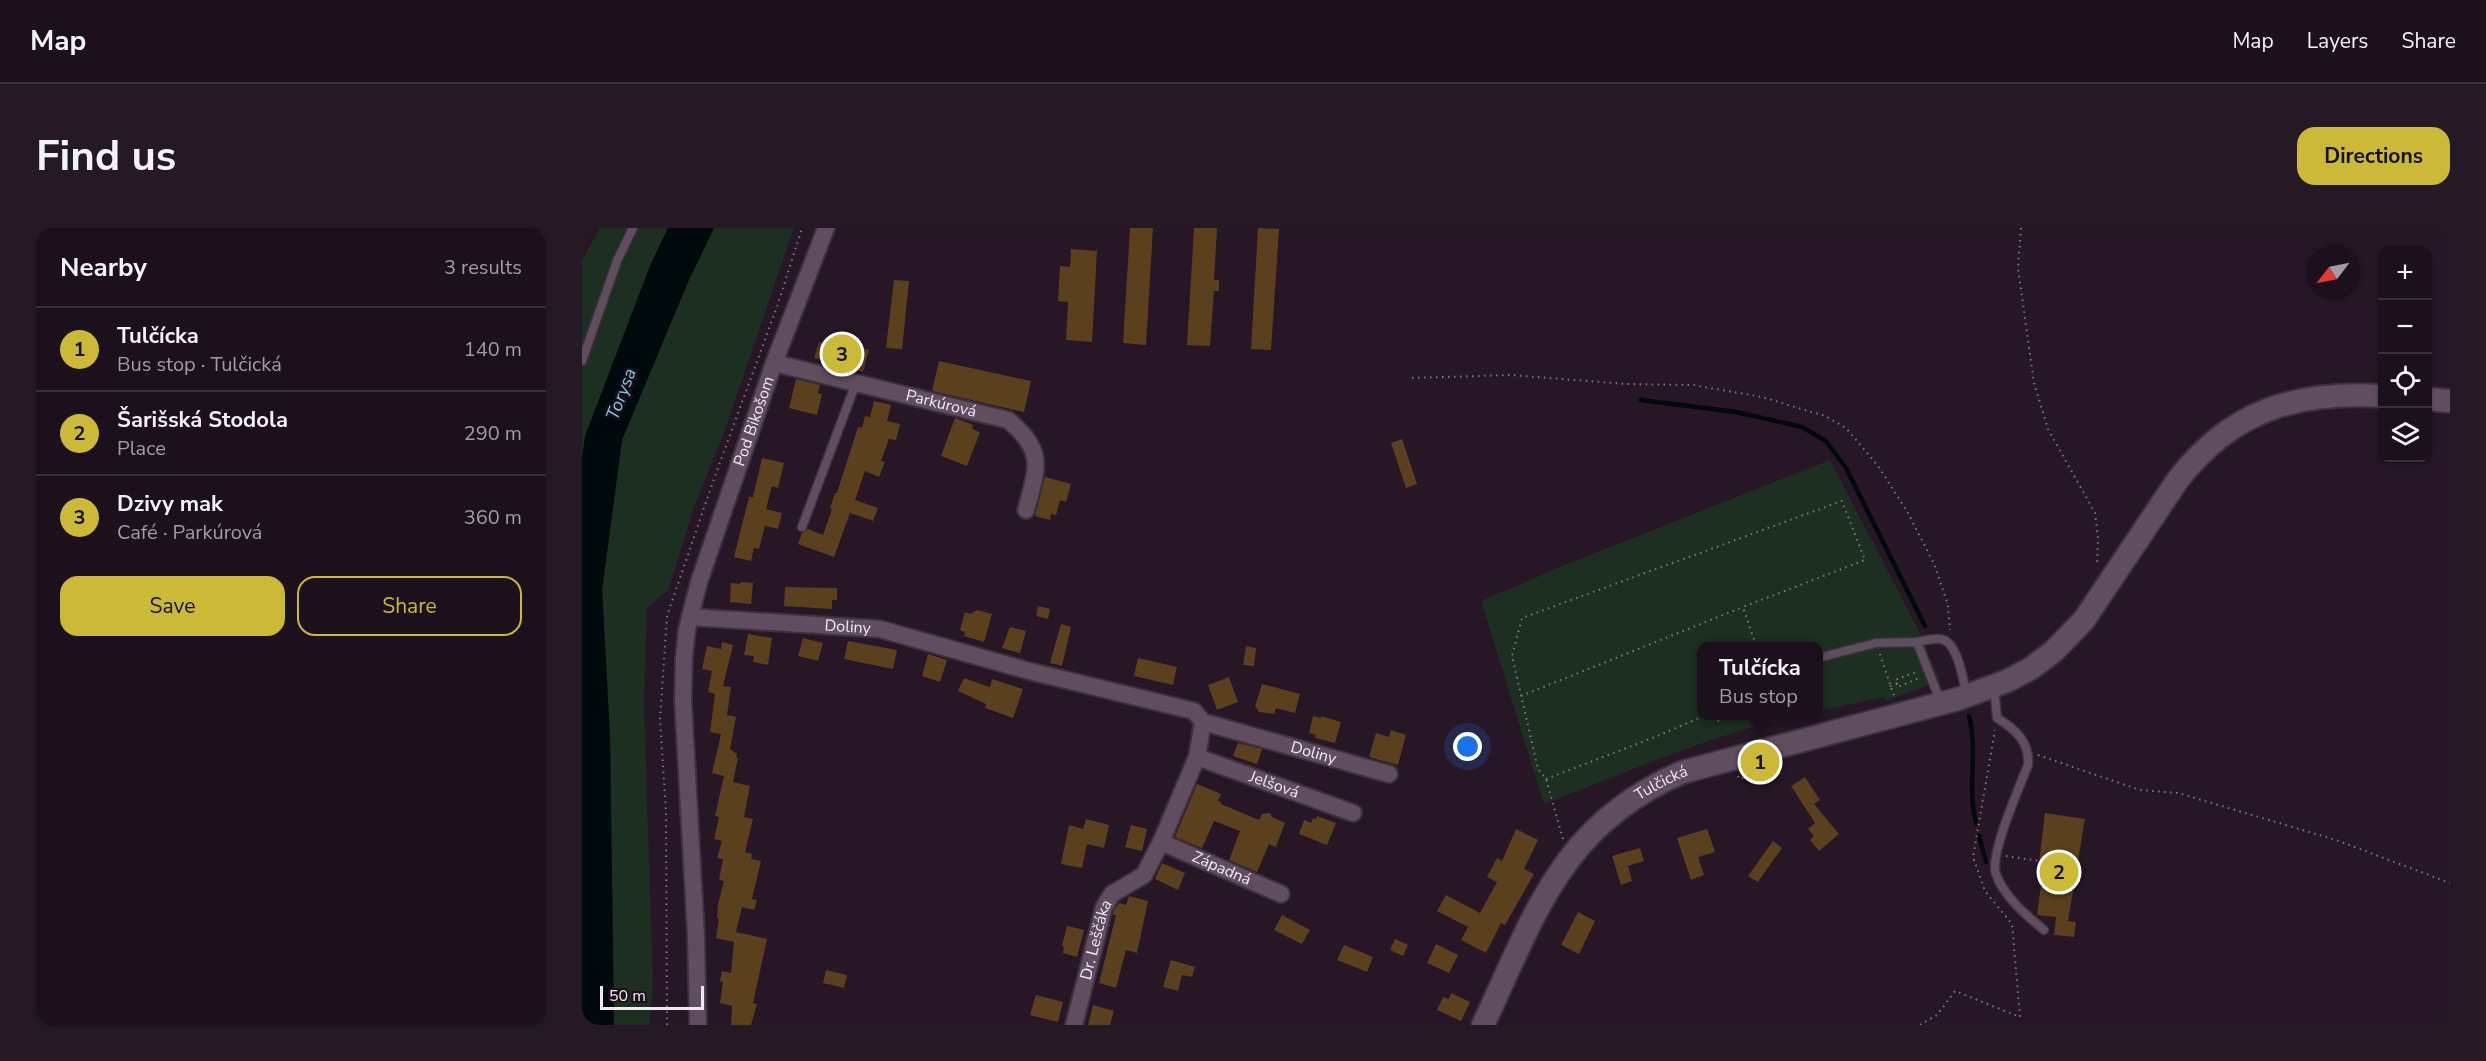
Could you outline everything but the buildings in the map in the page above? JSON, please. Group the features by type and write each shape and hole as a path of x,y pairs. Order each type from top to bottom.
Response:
{"street":[{"name":"Pod Bikošom","path":"690,617 699,582 774,363 826,228"},
{"name":"Parkúrová","path":"774,363 1008,420 1030,440 1036,456 1036,475 1026,510"},
{"name":"Tulčická","path":"1483,1025 1548,887 1572,854 1623,804 1651,787 1683,772 1955,699 1994,686 2030,669 2075,632 2177,481 2191,463 2225,432 2269,408 2300,400 2330,395 2378,396"},
{"path":"2432,399 2450,401"},
{"name":"Doliny","path":"690,617 880,629 1029,671 1194,711 1203,722 1389,774"},
{"path":"690,617 684,658 683,700 696,936 698,1025"},
{"name":"Dr. Leščáka","path":"1074,1025 1104,907 1112,894 1144,875 1161,842 1197,757 1203,722"},
{"name":"Jelšová","path":"1197,757 1353,813"},
{"name":"Západná","path":"1161,842 1281,894"}],"lane":[{"path":"582,361 617,261 633,228"},
{"path":"802,527 856,383"},
{"path":"1823,657 1876,643 1941,639 1949,642 1955,652 1955,699"},
{"path":"1917,642 1955,699"},
{"path":"1994,686 1997,718 2019,734 2029,753 2028,765 1996,854 1995,873 2009,897 2044,930"}],"path":[{"path":"2021,228 2018,268 2034,383 2048,429 2095,513 2098,538 2097,572"},
{"path":"1412,378 1511,375 1626,384 1693,385 1762,396 1825,416 1846,429 1878,466 1908,513 1934,564 1948,605 1951,625 1949,642"},
{"path":"1521,696 1865,560 1842,501 1522,618 1512,656 1521,696 1538,769 1546,779 1565,844 1572,854"},
{"path":"1743,607 1755,642"},
{"path":"1876,643 1894,696"},
{"path":"1890,686 1897,684 1898,687 1920,678 1918,671 1895,680 1897,684"},
{"path":"1920,1025 1936,1015 1955,991 2020,1017 2012,924 1985,891 1973,857 1997,718"},
{"path":"1546,779 1697,719"},
{"path":"2029,753 2050,758 2140,790 2178,793 2336,840 2450,883"},
{"path":"1996,854 2039,861"}],"green space":[{"path":"600,228 668,228 650,266 585,436 582,458 582,260"},
{"path":"714,228 794,228 725,430 693,510 669,589 647,608 644,702 653,986 649,1025 614,1025 610,736 602,590 622,440 688,282"},
{"path":"1830,460 1919,631 1940,681 1886,701 1884,697 1823,710 1823,642 1697,642 1697,720 1782,720 1733,733 1669,755 1544,804 1481,601 1567,564"}],"water":[{"name":"Torysa","path":"668,228 714,228 688,282 622,440 602,590 610,736 614,1025 582,1025 582,458 585,436 650,266"}],"waterway":[{"path":"1641,400 1736,412 1802,427 1826,441 1846,468 1925,626"},
{"path":"1969,716 1973,743 1972,796 1976,823"},
{"path":"1979,836 1986,862"}],"place":[{"name":"Dzivy mak","path":"842,354"},
{"name":"Tulčícka","path":"1760,762"},
{"name":"Šarišská Stodola","path":"2059,872"}]}
